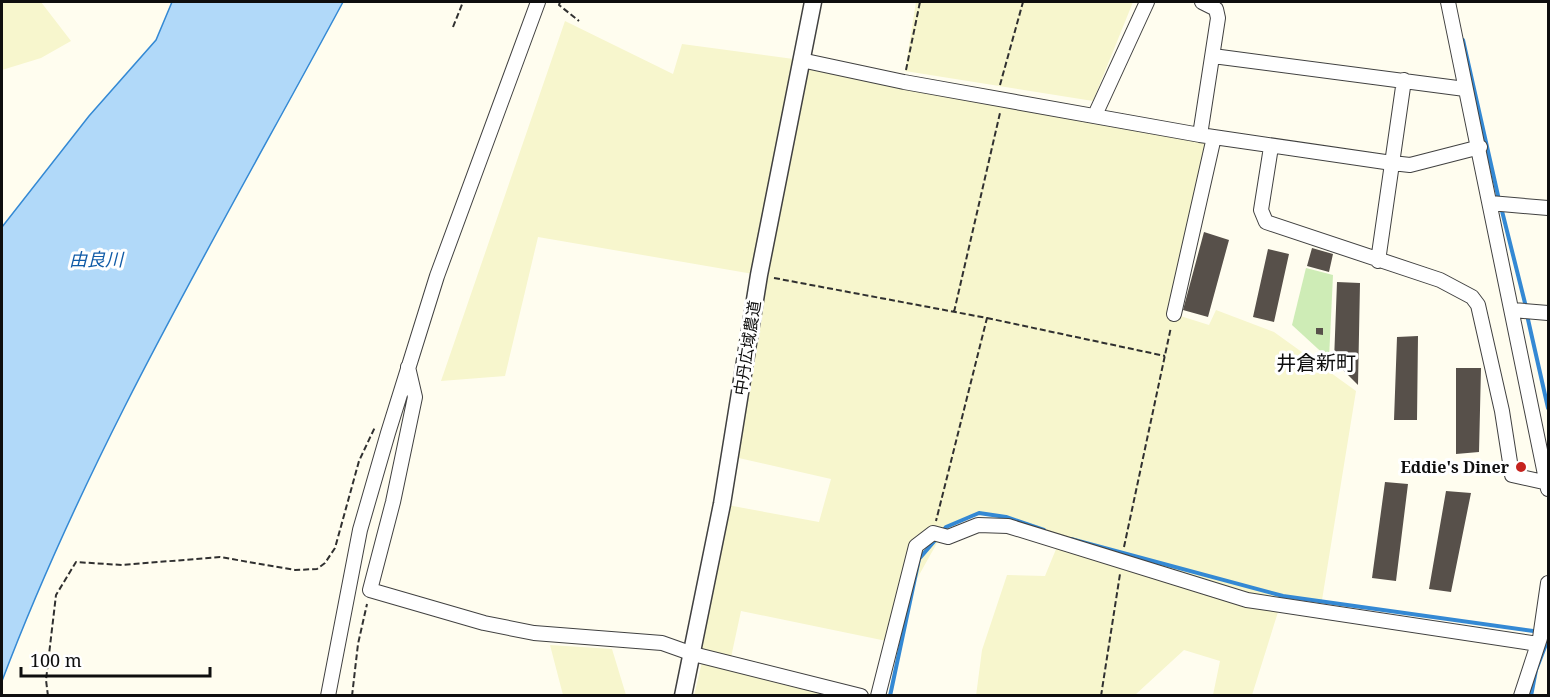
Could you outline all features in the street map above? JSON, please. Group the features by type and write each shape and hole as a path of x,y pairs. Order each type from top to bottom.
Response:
{"street":[{"path":"328,696 360,530 408,367 437,276 538,2"},
{"name":"中丹広域農道","path":"683,696 722,504 759,275 813,2"},
{"path":"1095,115 1147,2"},
{"path":"1174,314 1207,136 1218,18 1216,9 1202,2"},
{"path":"1448,2 1465,89 1480,147 1548,489"},
{"path":"1213,56 1465,89"},
{"path":"801,60 1207,136 1392,164 1410,165 1480,147"},
{"path":"1378,261 1404,80"},
{"path":"1271,147 1261,210 1266,222 1440,280 1472,297 1478,305 1512,475 1548,483"},
{"path":"1490,203 1548,208"},
{"path":"1513,310 1548,313"},
{"path":"408,367 415,397 393,502 370,590 484,623 534,633 662,643 693,654 861,696"},
{"path":"878,696 916,546 933,533 948,537 978,525 1008,526 1247,600 1538,644"},
{"path":"1521,696 1538,644 1548,583"}],"path":[{"path":"453,27 463,2"},
{"path":"560,2 559,5 579,21"},
{"path":"904,81 920,2"},
{"path":"954,312 1000,97 1023,2"},
{"path":"759,275 987,318 1165,356"},
{"path":"1101,696 1121,561 1174,314"},
{"path":"933,533 987,318"},
{"path":"48,696 46,681 56,596 76,562 122,565 220,557 295,570 317,569 325,563 335,548 359,461 379,420"},
{"path":"352,696 358,644 370,590"}],"green space":[{"path":"2,2 41,2 71,41 41,58 2,70"},
{"path":"916,2 1133,2 1093,101 905,71"},
{"path":"565,21 673,74 682,44 801,60 1214,137 1174,314 1209,325 1216,310 1274,332 1356,391 1322,600 1283,596 1252,695 1213,695 1220,661 1184,650 1135,695 976,696 982,650 1007,575 1045,576 1061,537 1006,517 979,513 946,527 914,584 901,644 741,611 730,662 693,654 722,504 819,522 831,479 730,456 759,275 538,237 505,376 441,381"},
{"path":"1306,268 1333,275 1329,359 1292,325"},
{"path":"550,645 612,649 626,695 563,695"},
{"path":"702,662 858,696 694,696"}],"water":[{"name":"由良川","path":"172,2 343,2 206,252 118,420 76,506 2,681 2,227 89,116 156,40"}],"building":[{"path":"1204,232 1229,240 1208,317 1183,310"},
{"path":"1312,248 1333,254 1329,272 1307,266"},
{"path":"1268,249 1289,254 1274,322 1253,317"},
{"path":"1337,282 1360,283 1358,385 1334,361"},
{"path":"1316,328 1323,328 1323,335 1316,334"},
{"path":"1418,336 1417,420 1394,420 1397,337"},
{"path":"1456,368 1481,368 1479,452 1456,454"},
{"path":"1385,482 1408,484 1396,581 1372,578"},
{"path":"1446,491 1471,493 1451,592 1429,589"}],"waterway":[{"path":"1463,40 1499,200"},
{"path":"1501,207 1526,307"},
{"path":"1527,315 1548,408"},
{"path":"942,532 946,527 979,513 1006,517 1044,530"},
{"path":"890,696 919,559 937,538"},
{"path":"1071,539 1283,596 1548,633"},
{"path":"1531,696 1536,670 1548,639"}],"place":[{"name":"Eddie's Diner","path":"1521,467"}],"district":[{"name":"井倉新町","path":"1316,362"}]}
